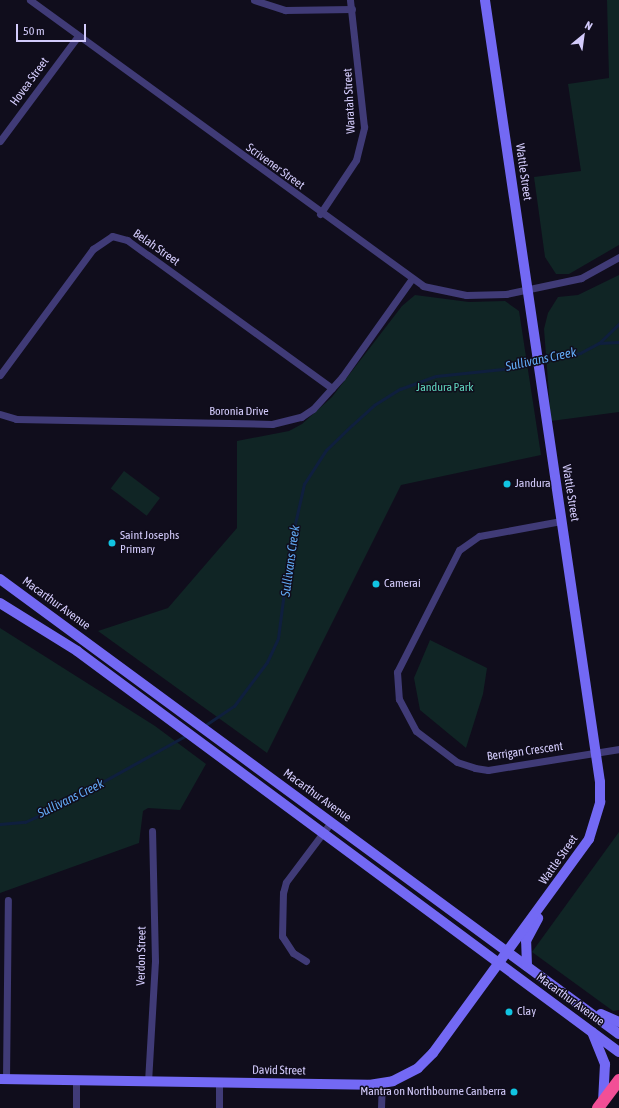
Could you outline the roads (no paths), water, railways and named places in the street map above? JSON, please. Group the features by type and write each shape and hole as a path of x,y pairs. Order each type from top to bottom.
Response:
{"highway":[{"path":"600,1105 619,1080"}],"main road":[{"name":"Wattle Street","path":"485,0 528,290 539,378 596,753 600,802 589,839 501,963"},
{"name":"Macarthur Avenue","path":"0,579 619,1034"},
{"name":"Macarthur Avenue","path":"0,603 77,651 324,832 619,1052"},
{"path":"77,651 84,640"},
{"path":"527,966 526,941 541,908"},
{"name":"David Street","path":"3,1079 219,1083 382,1083 418,1068 501,963"},
{"path":"569,997 619,1022"},
{"path":"591,1031 605,1064 600,1105"}],"street":[{"name":"Scrivener Street","path":"30,0 411,280 466,295 528,290 580,278 619,257"},
{"path":"254,0 285,10 352,9"},
{"name":"Waratah Street","path":"320,214 356,160 363,134 350,0"},
{"name":"Hovea Street","path":"0,141 78,36"},
{"name":"Belah Street","path":"0,375 93,249 112,236 127,240 144,251 332,388"},
{"name":"Boronia Drive","path":"0,414 16,419 272,424 306,414 332,388 411,280"},
{"name":"Berrigan Crescent","path":"561,520 486,534 459,550 402,661 396,686 404,713 416,731 457,762 474,768 488,770 619,749"},
{"path":"306,961 293,953 282,936 283,893 286,882 331,822"},
{"name":"Verdon Street","path":"148,1082 155,961 152,831"},
{"path":"3,1079 8,900"},
{"path":"76,1080 76,1108"},
{"path":"219,1083 219,1108"},
{"path":"381,1108 382,1083"}],"waterway":[{"name":"Sullivans Creek","path":"204,726 234,706 267,662 278,638 290,546 304,484 326,450 374,405 400,389 436,376 503,369 580,353 599,343 619,324"},
{"path":"599,343 619,342"},
{"name":"Sullivans Creek","path":"0,824 25,822 61,805 187,735"}],"place":[{"name":"Jandura","path":"507,484"},
{"name":"Saint Josephs Primary","path":"112,543"},
{"name":"Camerai","path":"376,584"},
{"name":"Clay","path":"509,1012"},
{"name":"Mantra on Northbourne Canberra","path":"514,1092"}],"park label":[{"name":"Jandura Park","path":"445,388"}]}
